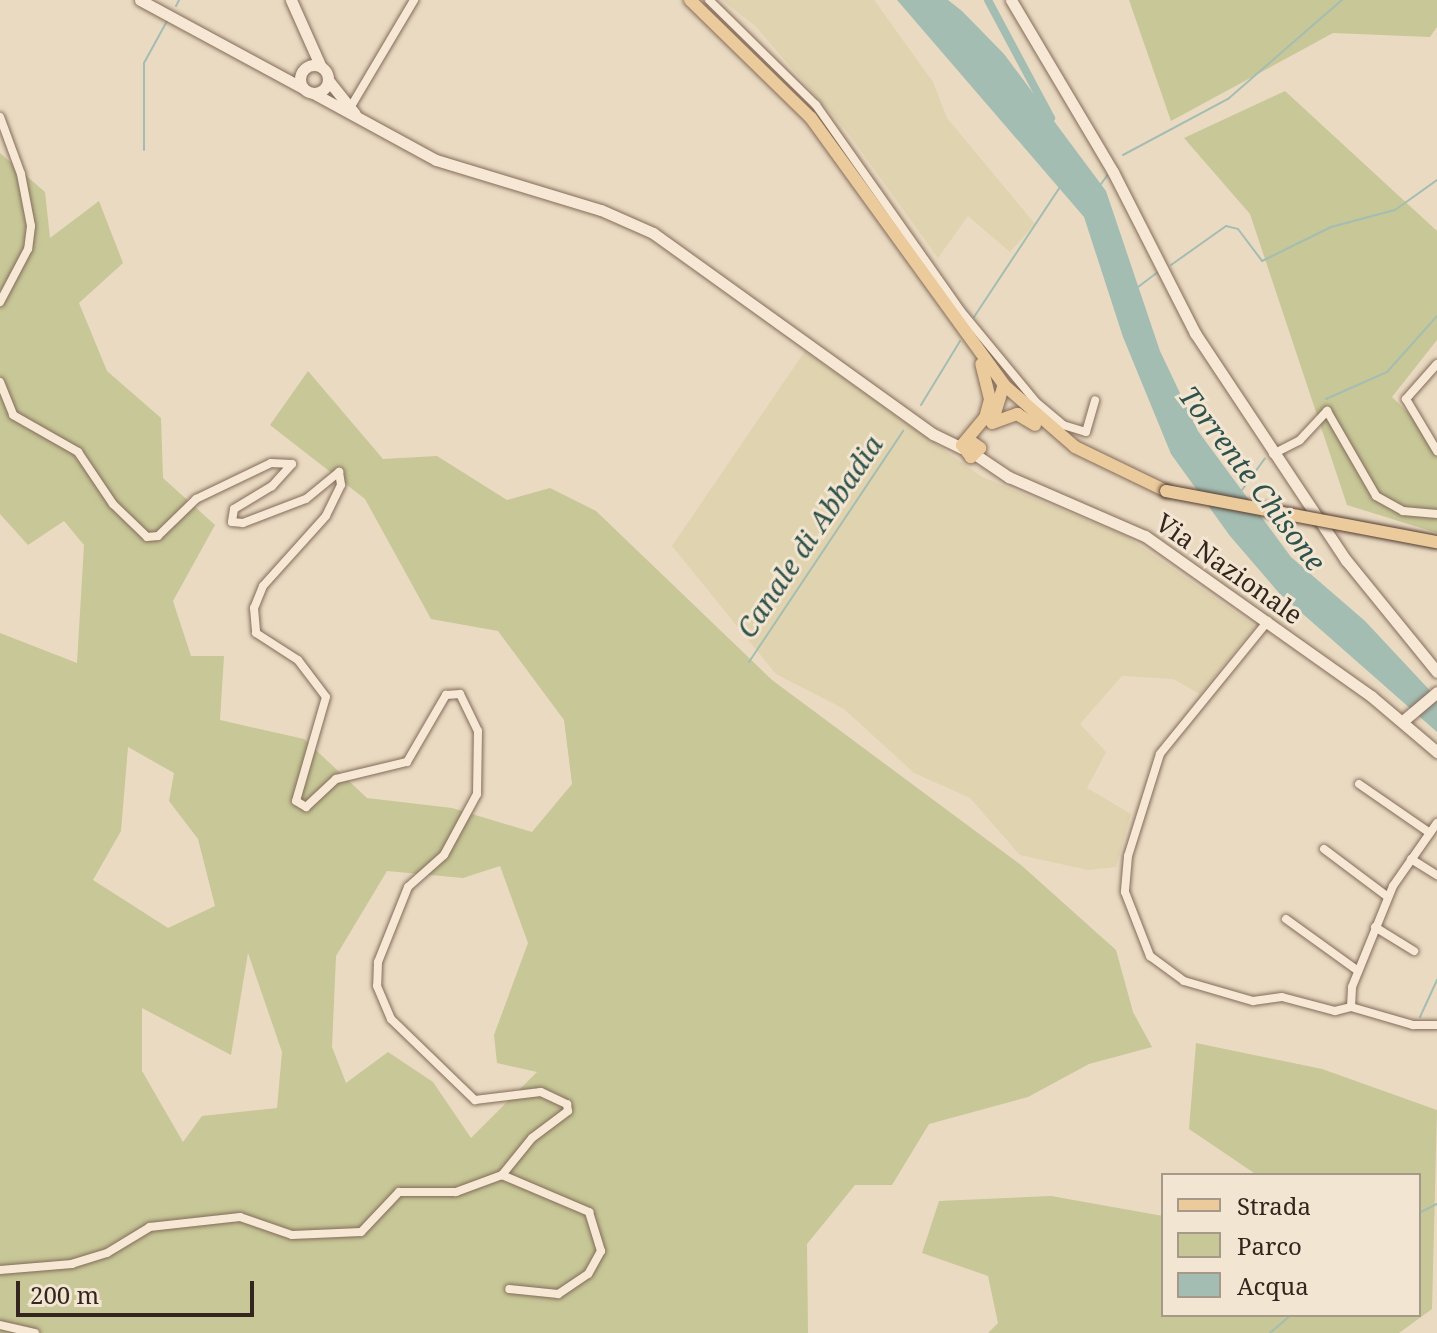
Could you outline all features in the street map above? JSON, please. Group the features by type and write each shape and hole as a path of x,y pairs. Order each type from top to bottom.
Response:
{"main road":[{"path":"291,0 328,80 361,121"},
{"path":"690,0 811,118 968,340 1004,385 1062,438 1141,482"},
{"path":"1011,0 1113,172 1195,333 1351,567 1437,672"},
{"path":"146,1 308,91"},
{"path":"308,38 303,70 308,91"},
{"path":"280,75 321,67"},
{"path":"308,91 328,80"},
{"name":"Via Nazionale","path":"308,91 436,160 601,210 653,233 933,434 971,447 1009,477 1145,536 1404,720 1437,752"},
{"path":"968,340 990,399 971,447"},
{"path":"992,423 1004,385"},
{"path":"971,447 1003,415 1022,416 1109,474 1166,491 1437,542"},
{"path":"1404,720 1437,692"}],"street":[{"path":"350,108 414,0"},
{"path":"709,0 816,105 960,310 1036,402 1063,425 1086,432 1095,400"},
{"path":"0,117 21,174 31,226 28,249 0,302"},
{"path":"1437,364 1406,399 1437,451"},
{"path":"0,382 13,415 78,452 113,504 147,537 162,533 196,499 282,460 290,469 234,509 232,522 306,499 334,472 342,477 316,531 263,586 254,628 298,660 326,697 296,801 302,808 336,779 407,762 446,695 455,691 466,701 478,731 477,794 444,855 408,887 376,975 391,1019 475,1100 524,1092 567,1104 563,1119 532,1138 502,1175 456,1192 399,1192 361,1232 292,1235 240,1217 150,1227 107,1253 72,1264 0,1270"},
{"path":"1273,454 1300,440 1327,411 1376,496 1403,511 1437,514"},
{"path":"1268,621 1160,754 1128,856 1125,892 1140,939 1167,973 1242,999 1282,997 1324,1009 1351,1007 1413,1025 1437,1025"},
{"path":"1359,784 1430,833"},
{"path":"1351,1007 1358,971 1388,897 1437,823"},
{"path":"1324,849 1388,897"},
{"path":"1411,859 1437,875"},
{"path":"1286,919 1358,971"},
{"path":"1375,927 1414,951"},
{"path":"502,1175 589,1212 601,1251 588,1274 558,1294 509,1289"},
{"path":"0,1325 35,1333"}],"shaded area":[{"path":"722,0 874,0 933,82 947,118 1035,224 1010,252 968,216 938,258 848,133 755,26"},
{"path":"805,351 982,477 1126,536 1255,626 1200,694 1173,679 1122,676 1080,724 1106,752 1087,788 1131,814 1116,867 1088,870 1020,855 970,798 914,773 844,709 776,674 672,546"}],"green space":[{"path":"1129,0 1437,0 1437,27 1430,37 1333,33 1171,121"},
{"path":"1285,91 1437,231 1437,340 1392,397 1437,441 1437,533 1347,505 1250,214 1184,138"},
{"path":"0,153 45,192 50,238 99,201 123,263 79,303 107,371 161,418 163,478 215,525 173,601 191,656 224,656 220,720 304,739 367,798 452,808 532,832 572,784 564,720 498,631 431,619 365,499 270,425 308,371 383,459 437,456 507,500 550,488 596,511 772,680 1021,865 1116,950 1133,1012 1152,1047 1089,1064 1028,1097 929,1124 892,1185 855,1185 807,1244 808,1333 0,1333 0,633 77,663 84,545 64,521 28,545 0,514","holes":["128,747 174,773 169,801 198,839 215,906 168,928 93,880 121,831","500,866 528,943 494,1035 497,1063 537,1072 471,1138 433,1082 388,1052 346,1083 332,1047 336,956 387,871 463,878","248,953 282,1052 277,1108 202,1116 183,1142 142,1071 142,1008 231,1055"]},
{"path":"1196,1043 1322,1069 1437,1110 1432,1309 1421,1317 1421,1173 1254,1173 1189,1129"},
{"path":"1051,1196 1161,1216 1161,1317 1421,1317 1399,1333 988,1333 998,1323 988,1276 922,1253 939,1201"}],"water":[{"path":"897,0 948,0 962,11 1004,54 1106,191 1160,351 1198,431 1291,557 1365,621 1437,698 1437,732 1279,593 1230,536 1171,454 1123,337 1084,217"}],"waterway":[{"name":"Canale di Abbadia","path":"176,6 179,0"},
{"path":"988,0 1051,118"},
{"path":"1123,155 1228,99 1342,0"},
{"name":"Canale di Abbadia","path":"144,150 144,63 167,21"},
{"path":"1101,184 1109,173"},
{"path":"1171,265 1226,226 1238,229 1262,261 1331,227 1395,210 1437,180"},
{"name":"Canale di Abbadia","path":"974,317 1062,184"},
{"path":"1138,287 1158,272"},
{"path":"1326,399 1387,372 1437,316"},
{"name":"Canale di Abbadia","path":"921,405 960,341"},
{"name":"Canale di Abbadia","path":"749,662 903,431"},
{"name":"Torrente Chisone","path":"1242,490 1265,458"},
{"name":"Canale di Abbadia","path":"1420,1017 1437,980"},
{"path":"1421,1212 1437,1204"},
{"path":"1270,1333 1289,1317"}]}
